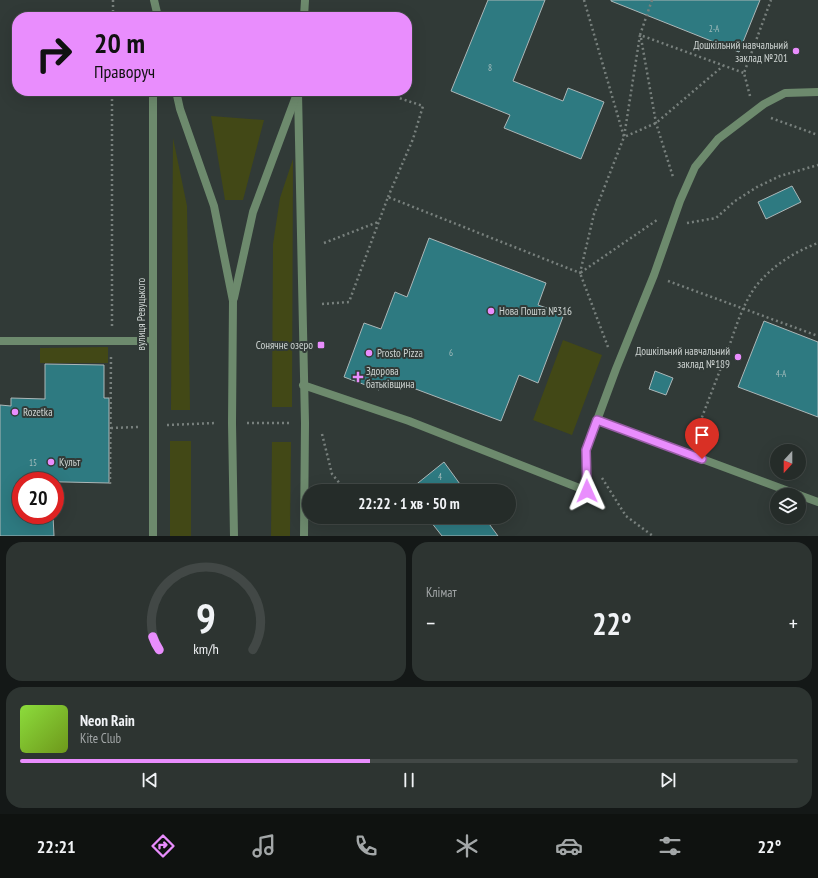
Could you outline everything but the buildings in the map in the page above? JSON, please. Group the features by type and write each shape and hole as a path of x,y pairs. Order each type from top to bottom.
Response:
{"street":[{"path":"153,12 154,0"},
{"path":"154,0 157,12"},
{"path":"304,12 305,0"},
{"path":"303,385 408,421 587,491 586,450 616,369 654,276 680,201 696,167 718,139 764,104 786,93 818,92"},
{"name":"вулиця Ревуцького","path":"152,96 153,536"},
{"path":"177,96 180,109 214,206 233,301 232,423 234,536"},
{"path":"233,301 253,212 296,96"},
{"path":"298,96 305,423 304,536"},
{"path":"0,340 152,341"},
{"path":"597,420 780,488"},
{"path":"806,498 818,502"}],"path":[{"path":"113,0 113,12"},
{"path":"584,0 624,137"},
{"path":"616,369 580,273 594,214 624,137 640,35 652,0"},
{"path":"771,0 744,73 754,112 818,135"},
{"path":"640,35 744,73"},
{"path":"640,35 656,123 680,201"},
{"path":"624,137 656,123 723,66"},
{"path":"110,484 112,341 112,96"},
{"path":"322,304 349,302 388,197 412,139 423,106 399,98"},
{"path":"580,273 659,219 672,226 716,218 735,201 780,176 818,165"},
{"path":"388,197 580,273"},
{"path":"324,243 379,222"},
{"path":"688,454 743,308 756,286 770,271 787,258 818,243"},
{"path":"654,276 818,336"},
{"path":"321,431 332,474 340,484"},
{"path":"601,475 626,516 653,536"}],"green space":[{"path":"211,116 264,120 243,200 225,200"},
{"path":"173,138 187,206 190,410 171,410"},
{"path":"293,159 292,407 272,407 273,244 280,198"},
{"path":"563,340 602,355 572,435 533,420"},
{"path":"108,347 108,363 40,363 40,348"},
{"path":"170,441 191,441 191,536 170,536"},
{"path":"272,442 291,442 290,536 271,536"}],"place":[{"name":"Дошкільний навчальний заклад №201","path":"796,51"},
{"name":"Нова Пошта №316","path":"491,311"},
{"name":"Сонячне озеро","path":"321,345"},
{"name":"Prosto Pizza","path":"369,353"},
{"name":"Дошкільний навчальний заклад №189","path":"738,357"},
{"name":"Здорова батьківщина","path":"358,377"},
{"name":"Rozetka","path":"15,412"},
{"name":"Культ","path":"51,462"}],"route":[{"path":"587,491 586,450 597,420 702,459"}]}
